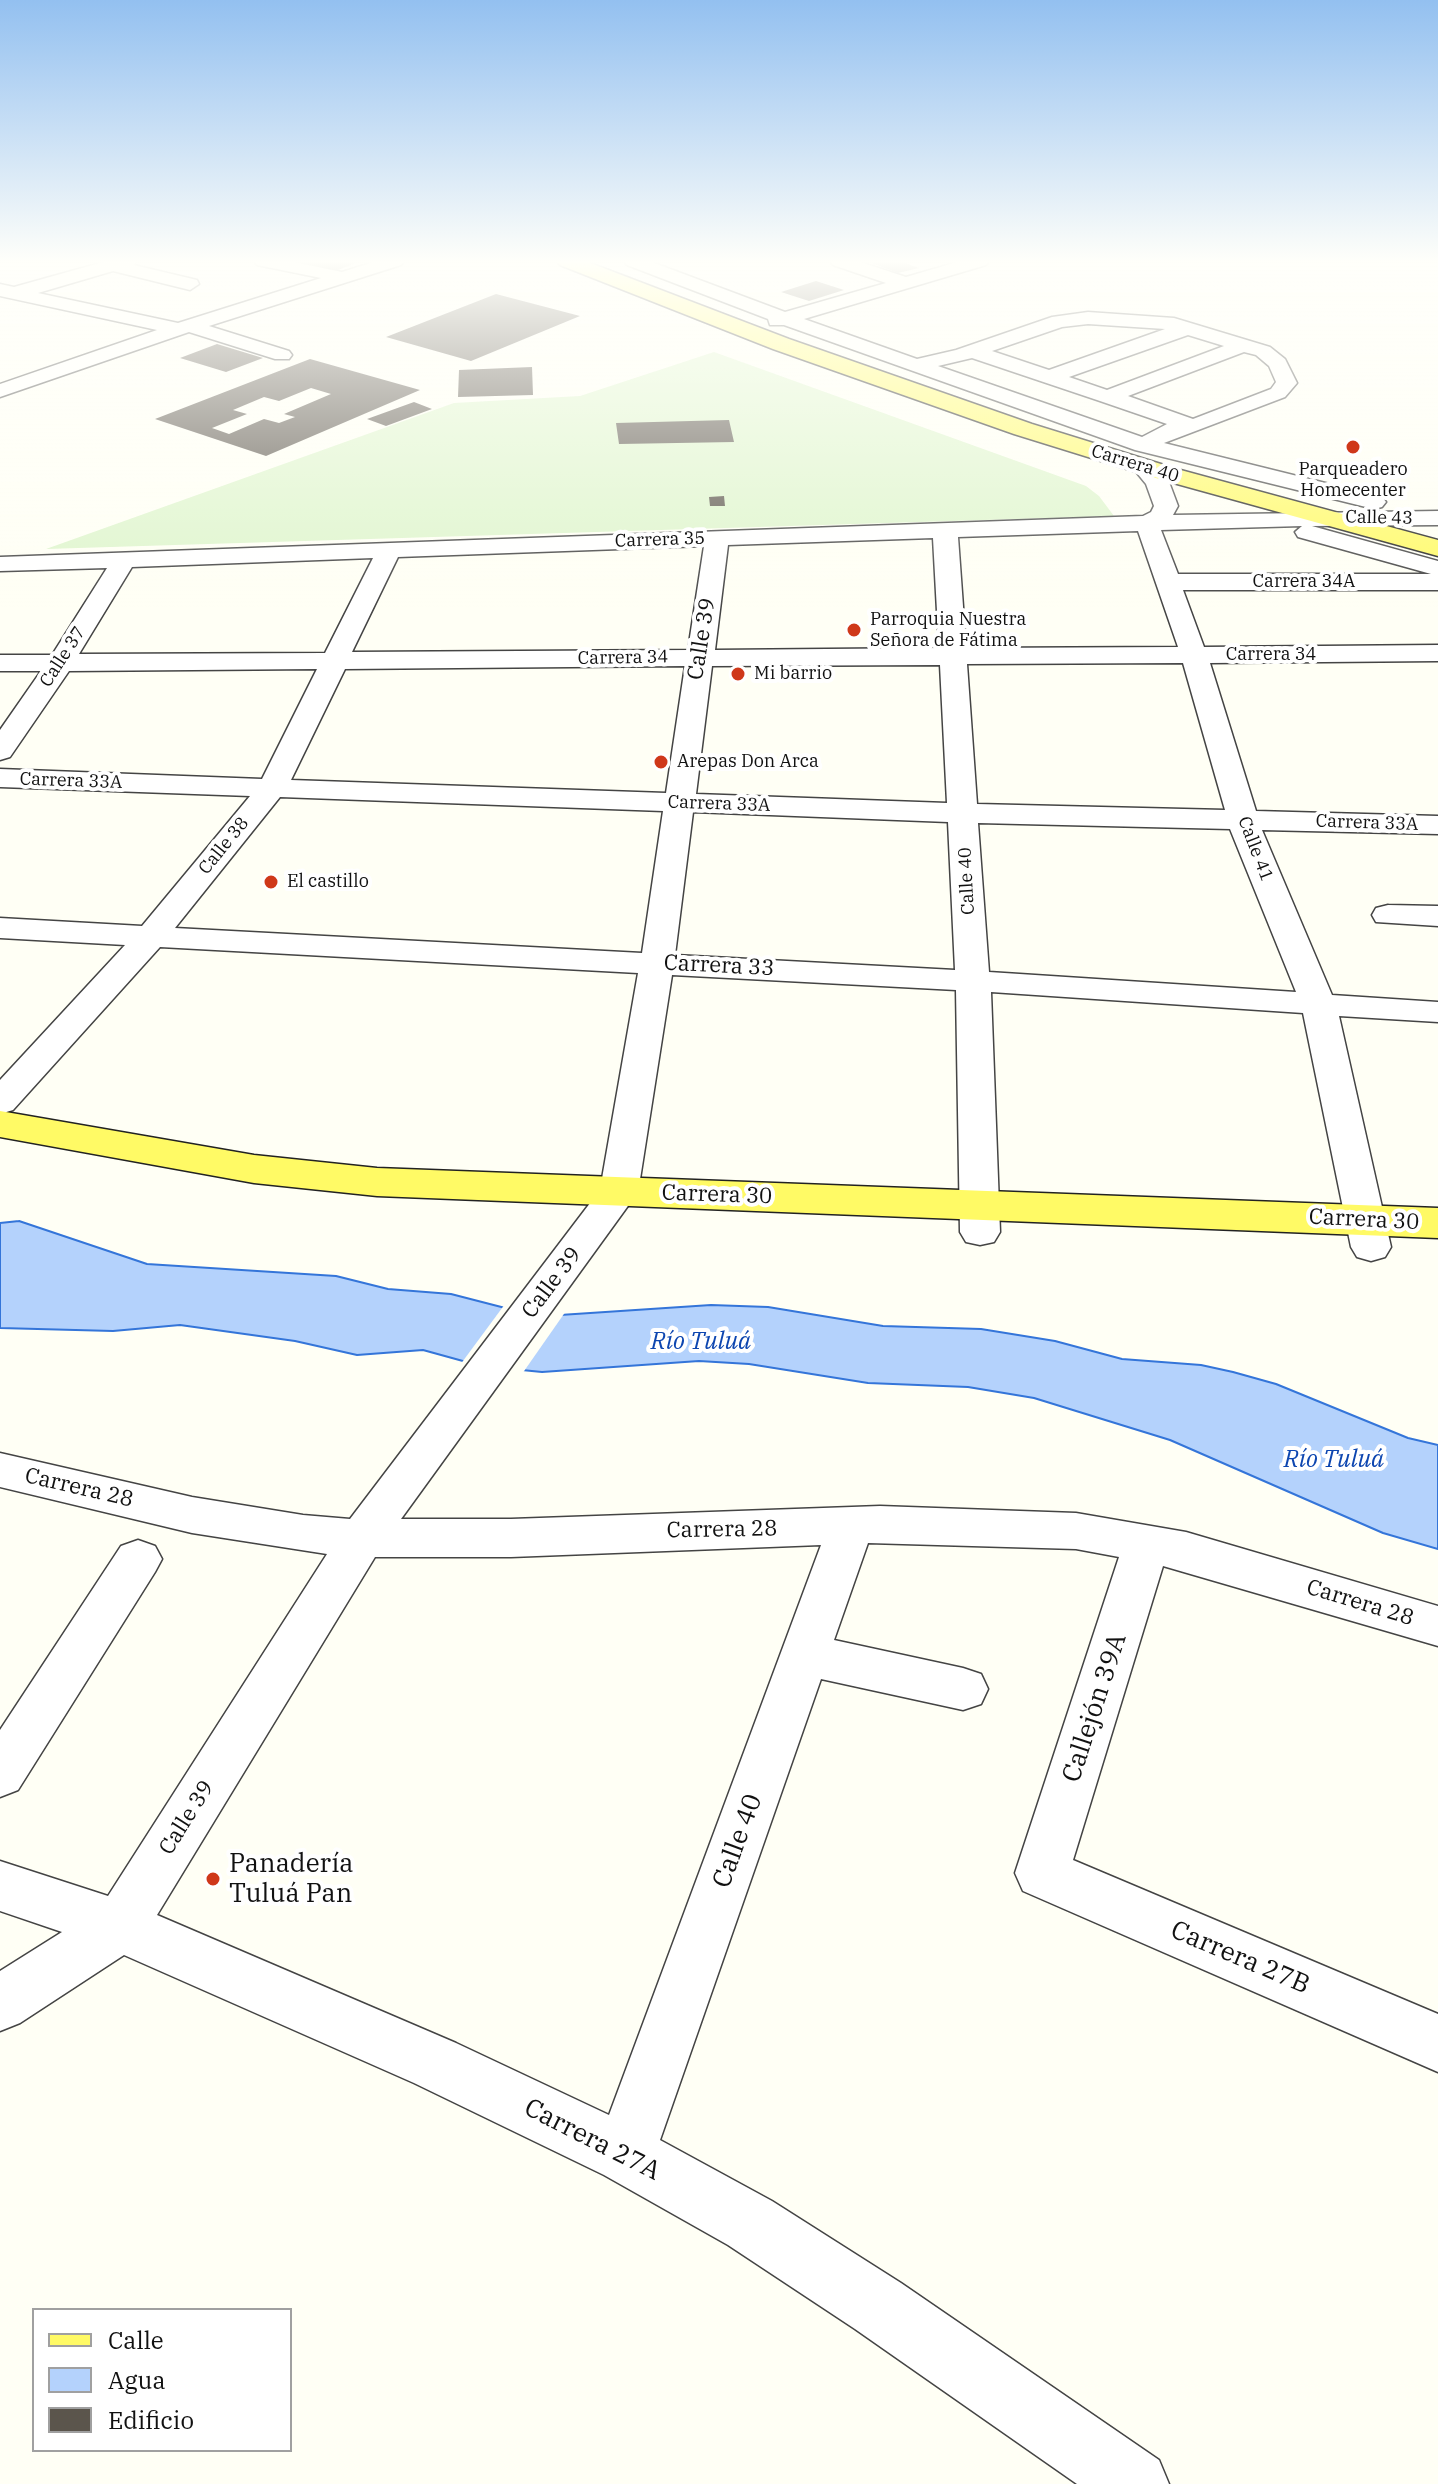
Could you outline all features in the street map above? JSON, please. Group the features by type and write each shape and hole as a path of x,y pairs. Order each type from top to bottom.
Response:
{"main road":[{"name":"Carrera 40","path":"875,377 1023,429 1148,453 1434,563"},
{"name":"Carrera 30","path":"0,1124 240,1167 610,1205 1367,1233 1438,1223"},
{"name":"Carrera 30","path":"0,1154 200,1190 310,1205 458,1215 610,1205"},
{"name":"Carrera 30","path":"1367,1233 1438,1250"}],"street":[{"path":"0,391 41,377"},
{"name":"Carrera 40","path":"945,377 1148,453 1375,503 1406,519"},
{"path":"1049,377 1194,426"},
{"path":"1078,387 1106,377"},
{"path":"1107,397 1160,377"},
{"path":"1136,407 1234,377"},
{"path":"1164,416 1248,377"},
{"path":"1147,523 1160,517 1166,506 1148,453 1187,434 1194,426 1284,389 1287,383 1283,377"},
{"name":"Carrera 35","path":"0,564 1321,517"},
{"name":"Calle 43","path":"1321,517 1438,518"},
{"path":"1261,519 1434,563"},
{"name":"Calle 41","path":"1147,523 1194,655 1244,820 1319,1005 1367,1233"},
{"name":"Calle 40","path":"945,531 973,981 980,1219"},
{"name":"Calle 39","path":"120,1926 362,1538 610,1205 657,963 717,538"},
{"name":"Calle 38","path":"0,1102 152,935 272,788 389,551"},
{"name":"Calle 37","path":"0,751 61,662 124,560"},
{"name":"Carrera 34A","path":"1169,582 1434,563"},
{"name":"Carrera 34","path":"0,663 1438,653"},
{"name":"Carrera 33A","path":"0,778 964,813 1438,825"},
{"path":"1388,915 1438,916"},
{"name":"Carrera 33","path":"0,928 973,981 1438,1012"},
{"name":"Carrera 28","path":"0,1470 192,1515 303,1533 362,1538 511,1538 850,1528 880,1524 1076,1531 1147,1543 1239,1566 1438,1626"},
{"name":"Calle 40","path":"625,2154 850,1528"},
{"name":"Callejón 39A","path":"1042,1873 1147,1543"},
{"path":"0,1774 138,1559"},
{"path":"806,1655 963,1689"},
{"name":"Carrera 27B","path":"1042,1873 1438,2043"},
{"name":"Carrera 27A","path":"0,1886 120,1926 435,2063 625,2154 763,2231 878,2306 1135,2484"},
{"path":"0,2003 120,1926"}],"green space":[{"path":"638,377 783,377 1086,486 1099,496 1114,516 46,549 454,403 580,396"}],"water":[{"name":"Río Tuluá","path":"19,1221 147,1264 336,1276 388,1289 451,1294 513,1310 560,1315 711,1305 768,1307 883,1326 981,1329 1055,1341 1122,1359 1201,1365 1233,1372 1276,1384 1408,1438 1438,1445 1438,1549 1383,1533 1170,1440 1034,1398 968,1387 868,1383 749,1364 699,1361 542,1372 481,1366 423,1350 357,1355 295,1341 180,1325 113,1331 0,1328 0,1223"}],"pier":[{"path":"505,1304 566,1311 522,1374 460,1365"}],"building":[{"path":"264,377 374,377 420,390 266,456 155,419","holes":["311,388 331,394 284,414 295,417 279,423 264,419 229,434 212,428 247,414 233,410 264,397 279,401"]},
{"path":"459,377 532,377 533,395 458,397"},
{"path":"414,402 432,409 386,426 367,419"},
{"path":"729,420 734,442 619,444 616,423"},
{"path":"724,496 725,506 710,506 709,497"}],"place":[{"name":"Parqueadero Homecenter","path":"1353,447"},
{"name":"Parroquia Nuestra Señora de Fátima","path":"854,630"},
{"name":"Mi barrio","path":"738,674"},
{"name":"Arepas Don Arca","path":"661,762"},
{"name":"El castillo","path":"271,882"},
{"name":"Panadería Tuluá Pan","path":"213,1879"}]}
